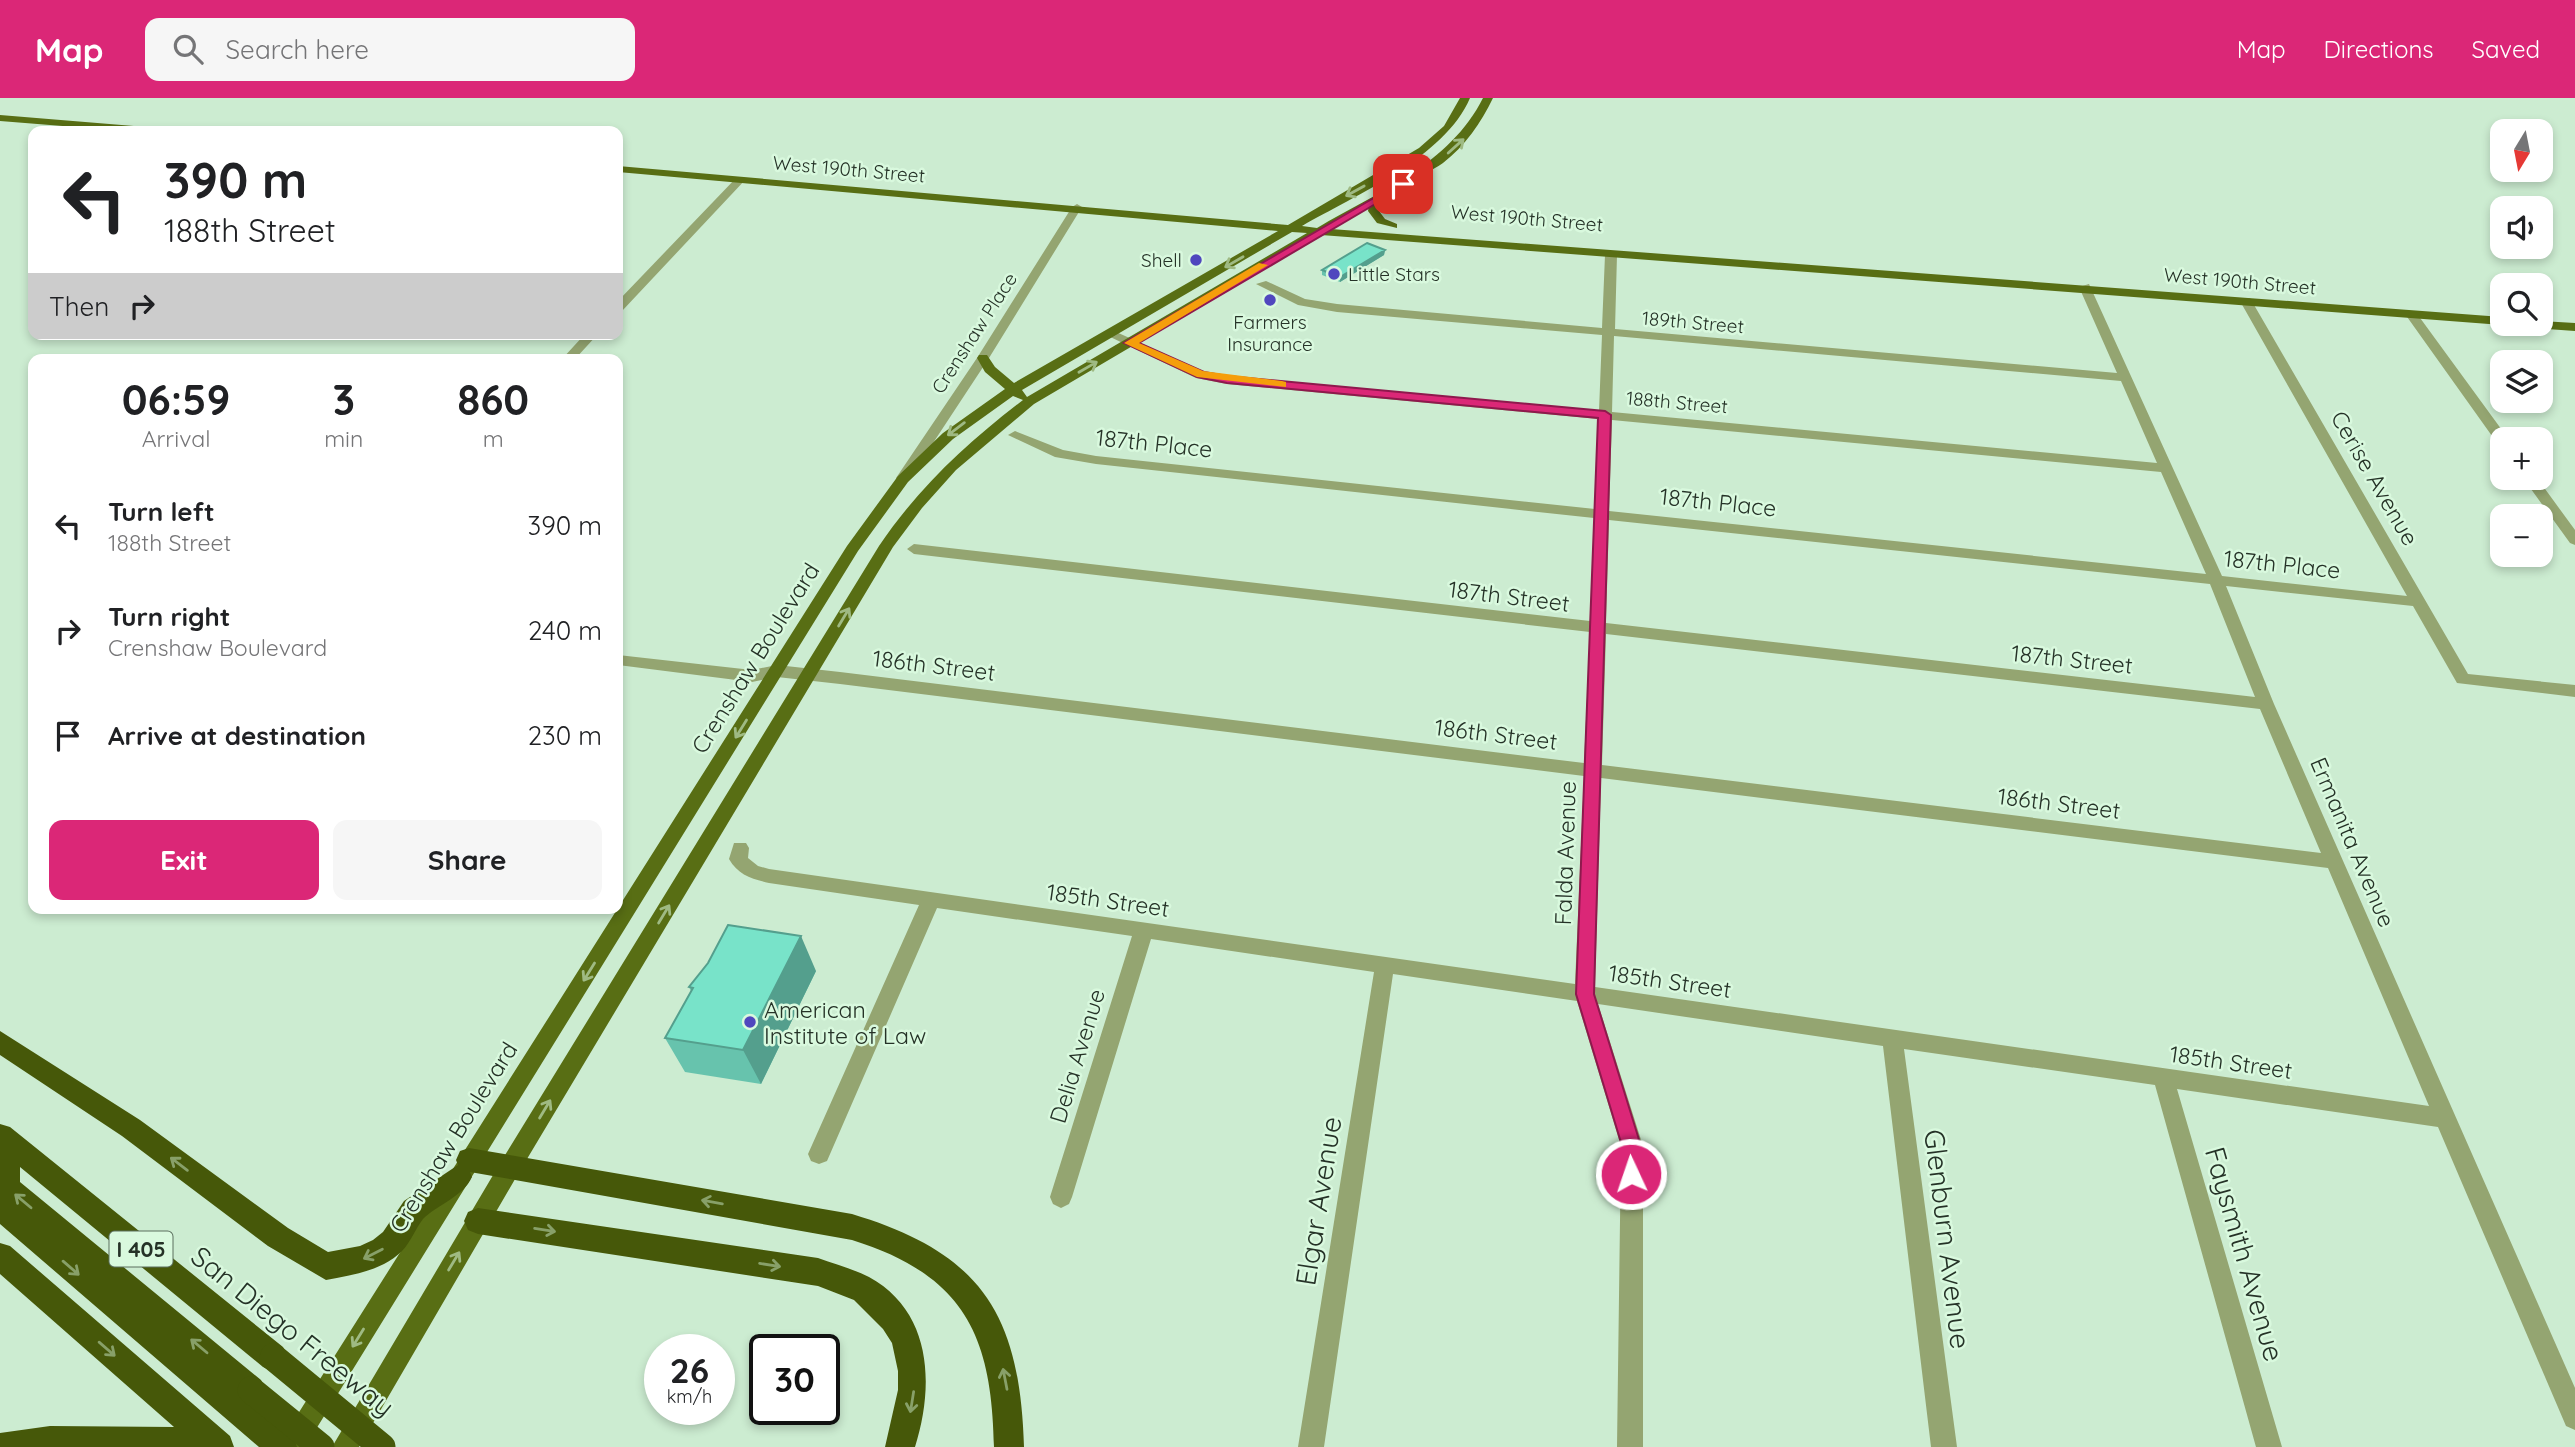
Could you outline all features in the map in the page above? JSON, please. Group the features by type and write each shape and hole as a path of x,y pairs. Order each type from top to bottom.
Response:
{"highway":[{"path":"0,1042 131,1128 278,1237 326,1265 363,1259 383,1249 393,1241 414,1210 464,1168 510,1167 881,1234 934,1260 959,1282 992,1331 1007,1388 1009,1447"},
{"path":"4,1137 6,1187 245,1401 282,1447"},
{"name":"San Diego Freeway","path":"4,1137 382,1447"},
{"path":"0,1207 245,1401 321,1447"},
{"path":"478,1221 818,1272 861,1288 895,1317 910,1346 914,1374 913,1400 900,1447"},
{"path":"0,1255 216,1445"},
{"path":"2,1447 50,1441 216,1445"}],"main road":[{"name":"Crenshaw Boulevard","path":"289,1447 852,548 903,479 948,436 1012,390 1293,228 1440,138 1456,119 1465,98"},
{"path":"345,1447 510,1167 886,546 914,505 973,445 1029,401 1437,162 1461,143 1477,122 1488,98"},
{"path":"0,118 97,126"},
{"name":"West 190th Street","path":"623,169 1077,207 1116,214 1320,231 2490,320"},
{"path":"1378,198 1373,211 1381,221 1393,226"},
{"name":"West 190th Street","path":"1077,207 1122,204 1909,268 1974,279"},
{"path":"2553,325 2575,327"},
{"path":"984,358 990,369 1007,382 1012,390 1029,401"}],"street":[{"path":"623,303 741,179"},
{"name":"Crenshaw Place","path":"903,479 951,403 984,358 1077,207"},
{"name":"Falda Avenue","path":"1611,254 1585,994 1632,1146 1630,1447"},
{"name":"189th Street","path":"1262,284 1317,305 1607,334 2126,378"},
{"name":"Ermanita Avenue","path":"2085,288 2216,580 2266,704 2575,1417"},
{"name":"Cerise Avenue","path":"2246,300 2463,679 2575,691"},
{"path":"2411,314 2493,427"},
{"name":"188th Street","path":"1110,334 1201,375 1227,380 2165,468"},
{"path":"573,354 586,340"},
{"name":"187th Place","path":"1015,435 1060,454 1096,460 2420,601"},
{"path":"2539,490 2575,540"},
{"name":"187th Street","path":"914,549 2266,704"},
{"name":"186th Street","path":"623,661 752,676 777,671 2334,862"},
{"name":"185th Street","path":"740,848 738,859 753,873 2445,1118"},
{"path":"819,1154 931,899"},
{"name":"Delia Avenue","path":"1061,1197 1144,930"},
{"name":"Elgar Avenue","path":"1311,1447 1385,965"},
{"name":"Glenburn Avenue","path":"1892,1038 1944,1447"},
{"name":"Faysmith Avenue","path":"2163,1077 2269,1447"}],"building":[{"path":"1367,243 1385,250 1340,277 1322,270"},
{"path":"728,925 801,936 743,1050 665,1038 693,988 689,987 708,963"}],"slow traffic":[{"path":"1263,265 1130,343 1201,375 1282,385"}],"place":[{"name":"Shell","path":"1196,260"},
{"name":"Little Stars","path":"1334,274"},
{"name":"Farmers Insurance","path":"1270,300"},
{"name":"American Institute of Law","path":"750,1022"}],"route":[{"path":"1403,184 1130,343 1201,375 1227,380 1605,415 1585,994 1632,1146 1631,1174"}]}
